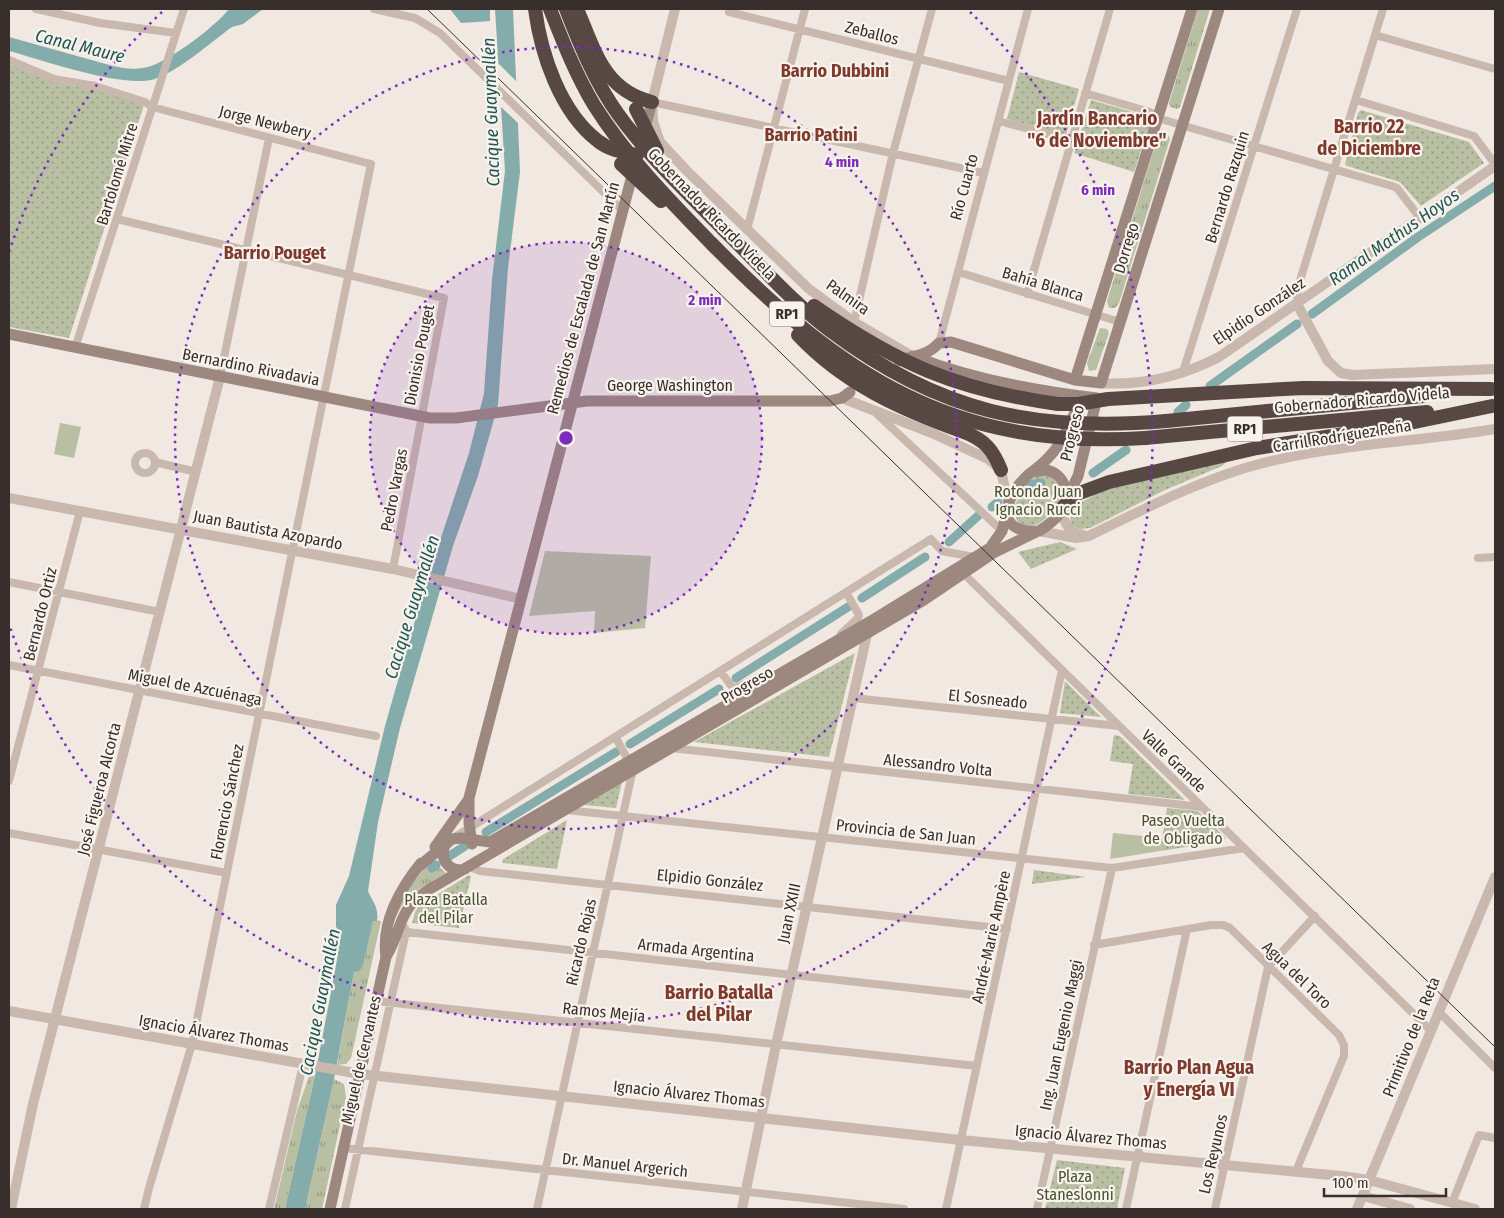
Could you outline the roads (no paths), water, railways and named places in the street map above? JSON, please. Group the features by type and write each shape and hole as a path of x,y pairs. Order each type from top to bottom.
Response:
{"highway":[{"path":"534,9 546,59 563,96 580,121 599,142 617,151 638,155"},
{"name":"Gobernador Ricardo Videla","path":"550,9 577,73 612,131 663,191 735,267 815,339 850,364 905,396 978,423 1047,438 1106,440 1494,406"},
{"name":"Gobernador Ricardo Videla","path":"566,9 594,72 617,113 644,146 690,196 830,330 878,363 930,391 973,406 1016,417 1058,424 1105,425 1493,389"},
{"path":"577,9 609,76 625,92 652,102"},
{"path":"636,109 650,140 690,196"},
{"path":"621,164 735,267 809,346 854,383 899,407 964,432 986,443 1001,470"},
{"path":"777,281 858,336 915,367 974,389 1058,404 1080,400 1303,388 1493,389"},
{"path":"1063,507 1077,494 1087,489 1125,478 1257,448 1400,426 1494,406"}],"main road":[{"name":"Dorrego","path":"1075,380 1192,9"},
{"name":"Dorrego","path":"1101,382 1219,9"},
{"name":"Remedios de Escalada de San Martín","path":"459,838 622,210 652,102"},
{"name":"Bernardino Rivadavia","path":"9,336 422,417 447,419 488,414"},
{"path":"890,364 912,356 930,353 939,343 955,343 1075,380 1101,382"},
{"name":"Palmira","path":"912,356 940,367 1080,400"},
{"name":"George Washington","path":"488,414 604,401 806,401 846,395"},
{"name":"Progreso","path":"1063,507 1078,476 1100,399"},
{"name":"Progreso","path":"1032,472 1052,456 1060,444 1080,400"},
{"path":"1050,471 1060,476 1065,487 1063,507 1053,521 1037,531 1023,530 1013,525 1008,504 1024,478 1032,472 1050,471"},
{"name":"Progreso","path":"459,838 490,842 827,647 865,630 990,548 1002,530 1008,504"},
{"name":"Progreso","path":"469,867 564,810 630,762 671,748 865,630 964,574 995,552 1037,531"},
{"name":"Remedios de Escalada de San Martín","path":"403,888 417,868 459,838 468,814 469,798"},
{"path":"459,838 476,852 469,867 456,870 446,864 443,854 459,838"},
{"path":"417,868 459,838"},
{"name":"Miguel de Cervantes","path":"386,957 402,932 402,919 414,900 469,867"},
{"name":"Miguel de Cervantes","path":"330,1209 386,957 385,939 389,919 403,888"}],"street":[{"path":"36,9 100,23 176,33"},
{"name":"Bartolomé Mitre","path":"76,348 184,9"},
{"path":"374,9 414,18 433,28 622,210"},
{"name":"Remedios de Escalada de San Martín","path":"652,102 675,9"},
{"path":"747,230 805,9"},
{"path":"854,322 893,153 932,9"},
{"name":"Río Cuarto","path":"939,343 1028,9"},
{"path":"1027,294 1110,9"},
{"name":"Bernardo Razquin","path":"1183,372 1297,9"},
{"path":"1383,9 1298,287 1297,304 1328,361 1341,373 1495,369"},
{"name":"Zeballos","path":"729,12 1009,81"},
{"path":"1375,35 1495,69"},
{"name":"Jorge Newbery","path":"9,60 43,75 95,86 145,102 152,107 371,164"},
{"path":"1085,93 1150,112 1158,118 1397,188 1420,218"},
{"path":"1356,100 1474,136 1495,165"},
{"path":"652,102 984,173"},
{"name":"Palmira","path":"652,102 653,121 660,142 747,230 809,289 854,322 912,356"},
{"path":"998,121 1072,140"},
{"path":"220,377 269,138"},
{"name":"Florencio Sánchez","path":"144,1209 192,1044 292,550 325,398 371,164"},
{"name":"Elpidio González","path":"1183,372 1219,357 1495,165"},
{"path":"117,219 350,274"},
{"name":"Bahía Blanca","path":"958,272 1120,322"},
{"name":"Dionisio Pouget","path":"350,274 444,298 422,417"},
{"path":"1101,382 1138,384 1183,372"},
{"name":"José Figueroa Alcorta","path":"11,1209 26,1132 220,377"},
{"path":"846,395 874,411 973,451 1001,470 1008,504"},
{"path":"874,411 1002,530"},
{"name":"Pedro Vargas","path":"393,569 422,417"},
{"name":"Carril Rodríguez Peña","path":"1037,531 1076,538 1089,536 1185,489 1252,466 1333,450 1495,429"},
{"path":"155,462 196,472"},
{"name":"Juan Bautista Azopardo","path":"9,498 393,569 521,599"},
{"path":"1063,507 1065,523 1069,529 1089,536"},
{"name":"Bernardo Ortiz","path":"9,781 80,511"},
{"path":"459,838 489,817 616,738 723,675 931,539 939,548 976,557"},
{"path":"1478,558 1495,557"},
{"name":"Valle Grande","path":"964,574 1430,1030"},
{"path":"9,582 160,612"},
{"path":"827,647 858,618 857,610 848,595"},
{"name":"Juan XXIII","path":"742,1209 806,905 853,698 865,630"},
{"name":"Miguel de Azcuénaga","path":"9,665 376,736"},
{"name":"André-Marie Ampère","path":"946,1209 1062,670"},
{"path":"723,675 732,687 739,688 758,678 773,678"},
{"name":"El Sosneado","path":"853,698 1119,726"},
{"path":"616,738 630,762"},
{"name":"Alessandro Volta","path":"671,748 837,768 1202,807"},
{"name":"Ricardo Rojas","path":"537,1209 623,815 630,762"},
{"name":"Provincia de San Juan","path":"564,810 1112,868 1244,848"},
{"path":"468,814 476,820 489,817"},
{"path":"9,833 227,872"},
{"name":"Elpidio González","path":"469,867 480,871 806,905 1007,929"},
{"name":"Ing. Juan Eugenio Maggi","path":"1037,1209 1112,868"},
{"name":"Primitivo de la Reta","path":"1357,1209 1495,877"},
{"name":"Los Reyunos","path":"1214,1209 1268,967 1314,916"},
{"name":"Agua del Toro","path":"1094,945 1218,924 1227,926 1339,1035 1344,1045 1344,1056 1296,1171"},
{"path":"1126,1209 1186,929"},
{"name":"Armada Argentina","path":"402,932 992,997"},
{"name":"Miguel de Cervantes","path":"345,1209 390,1002 402,932"},
{"name":"Ramos Mejía","path":"376,1001 977,1066"},
{"name":"Ignacio Álvarez Thomas","path":"9,1011 360,1074 961,1140 1296,1171 1369,1180 1475,1209"},
{"path":"1438,1011 1495,1068"},
{"path":"269,1209 304,1065"},
{"path":"1452,1203 1479,1135 1495,1138"},
{"name":"Dr. Manuel Argerich","path":"344,1148 904,1209"},
{"path":"1363,1196 1410,1209"}],"water":[{"path":"229,9 263,9 243,24 232,27 185,63 155,79 141,81 104,77 9,51 9,37 113,66 132,69 142,68 170,57 214,24"},
{"path":"450,9 490,9 490,21 461,23"},
{"path":"495,9 513,9 520,172 508,268 498,405 478,476 453,546 400,728 378,822 368,891 376,909 377,921 373,921 363,966 359,971 354,972 334,1079 305,1209 285,1209 315,1076 335,971 340,940 336,926 336,905 349,876 385,726 424,589 469,453 484,393 492,280 505,171"}],"waterway":[{"name":"Ramal Mathus Hoyos","path":"1312,314 1418,237 1495,186"},
{"name":"Ramal Mathus Hoyos","path":"1210,386 1297,324"},
{"name":"Ramal Mathus Hoyos","path":"1178,412 1186,405"},
{"name":"Ramal Mathus Hoyos","path":"1093,473 1126,450"},
{"name":"Ramal Mathus Hoyos","path":"1029,485 1041,483"},
{"name":"Ramal Mathus Hoyos","path":"992,507 998,502"},
{"name":"Ramal Mathus Hoyos","path":"949,542 979,515"},
{"name":"Ramal Mathus Hoyos","path":"862,598 925,557"},
{"name":"Ramal Mathus Hoyos","path":"736,678 848,607"},
{"name":"Ramal Mathus Hoyos","path":"630,744 719,689"},
{"name":"Ramal Mathus Hoyos","path":"486,832 616,752"},
{"name":"Ramal Mathus Hoyos","path":"448,857 465,846"},
{"name":"Ramal Mathus Hoyos","path":"432,868 436,865"}],"tram line":[{"path":"427,9 1495,1047"}],"district":[{"name":"Barrio Dubbini","path":"835,71"},
{"name":"Jardín Bancario \"6 de Noviembre\"","path":"1097,129"},
{"name":"Barrio Patini","path":"811,135"},
{"name":"Barrio 22 de Diciembre","path":"1369,137"},
{"name":"Barrio Pouget","path":"275,253"},
{"name":"Barrio Batalla del Pilar","path":"719,1003"},
{"name":"Barrio Plan Agua y Energía VI","path":"1189,1078"}],"water label":[{"name":"Canal Maure","path":"80,46"},
{"name":"Cacique Guaymallén","path":"491,112"},
{"name":"Cacique Guaymallén","path":"412,607"},
{"name":"Cacique Guaymallén","path":"320,1002"}],"park label":[{"name":"Rotonda Juan Ignacio Rucci","path":"1038,500"},
{"name":"Paseo Vuelta de Obligado","path":"1183,829"},
{"name":"Plaza Batalla del Pilar","path":"446,908"},
{"name":"Plaza Staneslonni","path":"1075,1185"}]}
